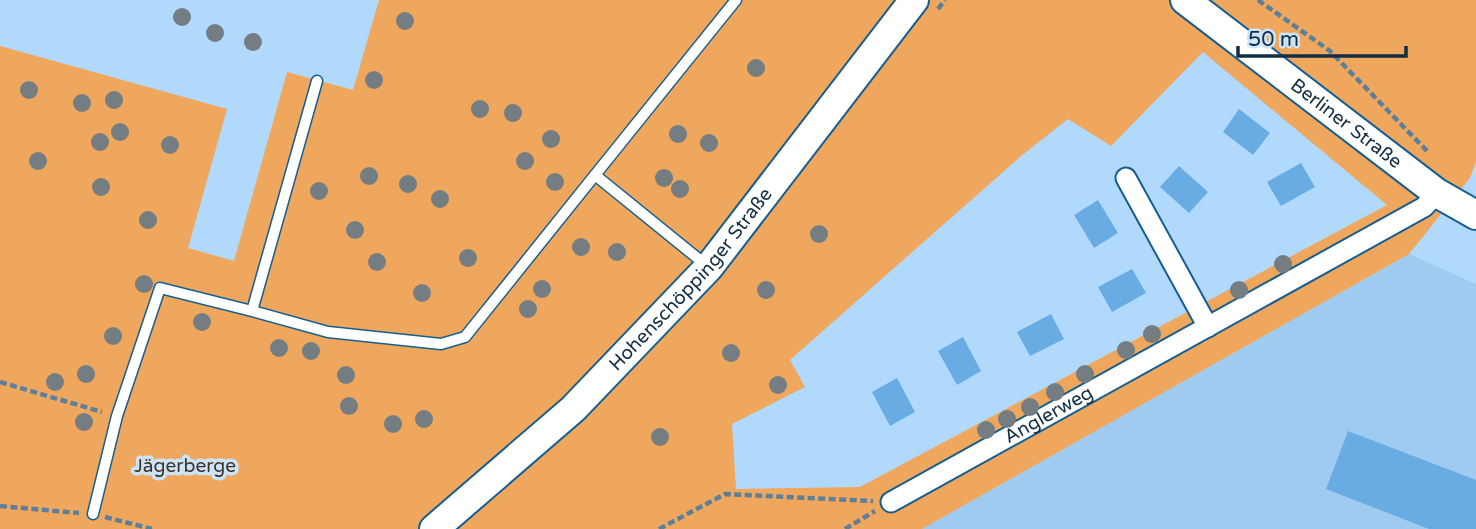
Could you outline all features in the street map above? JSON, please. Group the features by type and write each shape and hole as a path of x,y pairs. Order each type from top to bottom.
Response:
{"main road":[{"name":"Hohenschöppinger Straße","path":"434,529 573,409 709,267 914,0"},
{"name":"Berliner Straße","path":"1185,0 1437,193 1476,215"}],"street":[{"path":"1126,178 1208,327"},
{"name":"Anglerweg","path":"891,502 1424,207 1437,193"}],"lane":[{"path":"93,514 117,416 160,288 328,332 441,344 465,337 736,0"},
{"path":"252,311 317,81"},
{"path":"595,175 709,267"}],"path":[{"path":"1258,0 1330,51 1437,162"},
{"path":"0,382 117,416"},
{"path":"659,529 724,494 891,502"},
{"path":"845,529 891,502"}],"shaded area":[{"path":"1409,254 1476,284 1476,529 922,529"}],"green space":[{"name":"Jägerberge","path":"379,0 1476,0 1476,161 1470,178 1409,254 922,529 0,529 0,46 227,109 188,248 234,261 287,72 353,90","holes":["1203,52 1387,205 860,487 736,489 732,424 805,387 790,360 1021,156 1068,119 1111,146"]}],"building":[{"path":"1239,109 1270,133 1253,155 1223,132"},
{"path":"1301,163 1315,187 1281,206 1267,182"},
{"path":"1179,166 1208,192 1189,213 1160,187"},
{"path":"1098,200 1118,233 1094,248 1074,215"},
{"path":"1132,269 1146,293 1112,312 1098,287"},
{"path":"1051,314 1064,339 1030,356 1017,332"},
{"path":"963,337 981,371 957,385 938,351"},
{"path":"897,378 915,412 890,426 872,392"},
{"path":"1348,431 1476,480 1476,529 1429,529 1326,489"}]}
